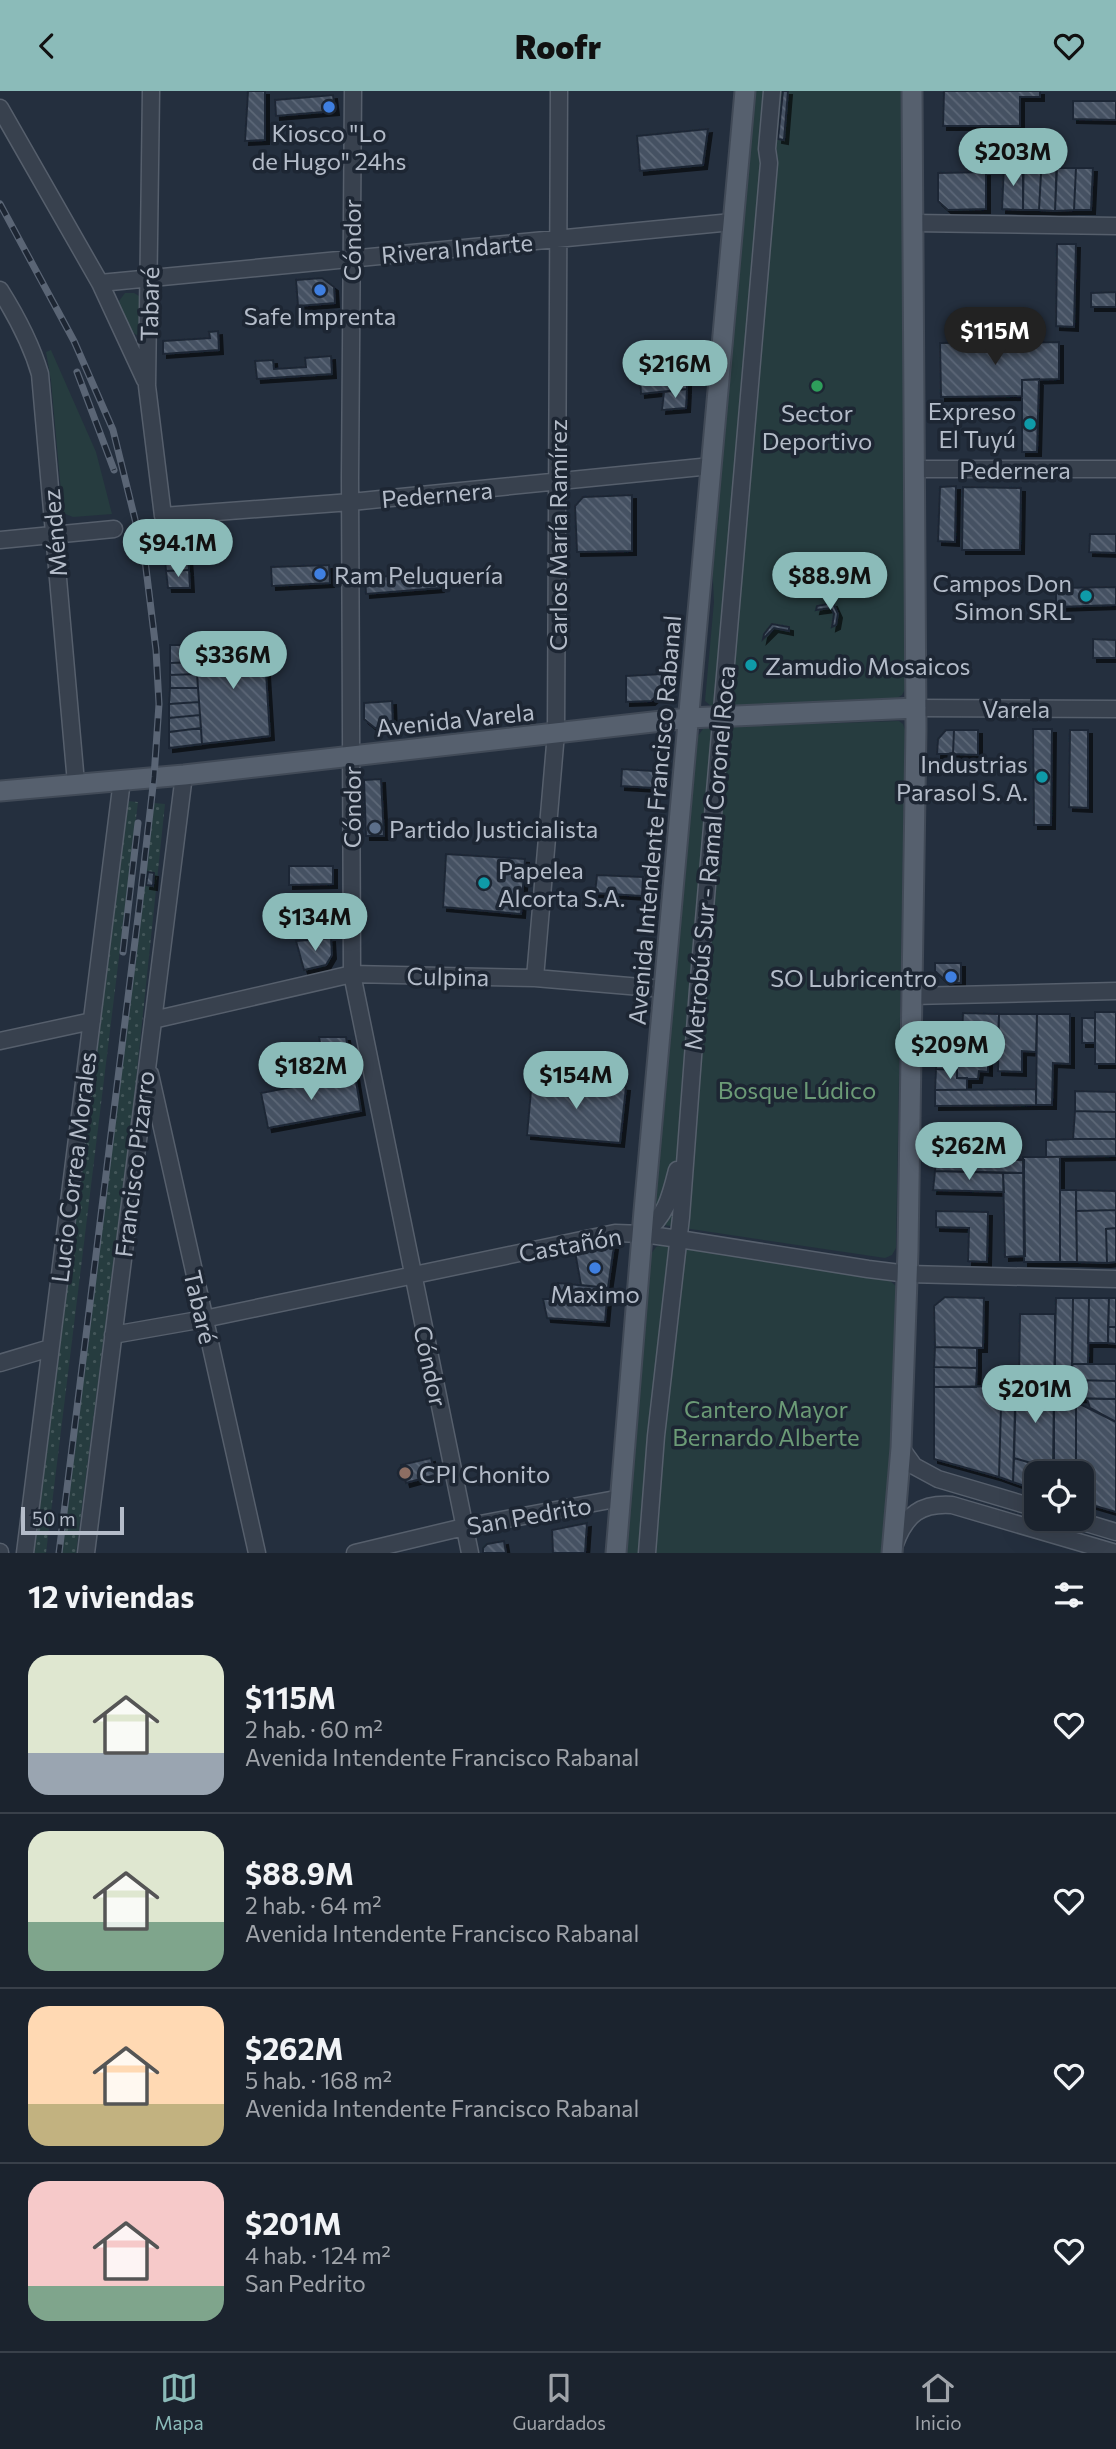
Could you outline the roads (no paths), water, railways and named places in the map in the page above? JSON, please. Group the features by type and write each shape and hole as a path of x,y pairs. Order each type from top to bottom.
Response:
{"main road":[{"name":"Avenida Intendente Francisco Rabanal","path":"616,1553 745,91"},
{"path":"892,1553 901,1448 908,1274 916,708 912,91"},
{"name":"Avenida Varela","path":"0,791 184,775 688,718 916,708"}],"street":[{"name":"Tabaré","path":"151,91 147,386 163,516"},
{"name":"Cóndor","path":"353,91 352,974 470,1553"},
{"name":"Carlos María Ramírez","path":"535,978 556,733 559,91"},
{"name":"Metrobús Sur - Ramal Coronel Roca","path":"647,1553 656,1436 679,1238 769,163 767,149 772,91"},
{"name":"Metrobús Sur - Ramal Coronel Roca","path":"769,163 774,150 780,91"},
{"path":"0,108 100,282 147,386"},
{"name":"Rivera Indarte","path":"100,282 732,222"},
{"path":"914,223 1116,226"},
{"name":"Méndez","path":"0,291 16,314 33,350 40,374 76,783"},
{"name":"Pedernera","path":"163,516 351,502 711,466"},
{"name":"Pedernera","path":"914,469 1116,469"},
{"path":"0,540 114,529"},
{"name":"Varela","path":"916,708 1116,709"},
{"name":"Francisco Pizarro","path":"86,1553 184,775"},
{"name":"Lucio Correa Morales","path":"26,1553 122,780"},
{"name":"Culpina","path":"153,1020 352,974 535,978 664,989"},
{"path":"912,996 1116,991"},
{"path":"0,1041 92,1021"},
{"name":"Tabaré","path":"147,1061 257,1553"},
{"path":"643,1234 656,1223 670,1198 686,1135"},
{"name":"Castañón","path":"113,1335 204,1319 615,1234 679,1238 908,1274 1116,1279"},
{"path":"0,1363 50,1348"},
{"path":"901,1448 914,1465 938,1479 1024,1504"},
{"name":"San Pedrito","path":"355,1553 464,1527 621,1498"},
{"path":"892,1553 907,1520 920,1509 934,1504 952,1505 1116,1553"},
{"path":"1094,1525 1116,1532"}],"railway":[{"path":"0,204 74,341 113,430 145,560 156,650 159,704 154,777 139,909 59,1553"},
{"path":"77,372 114,470"},
{"path":"123,952 138,823"}],"place":[{"name":"Kiosco \"Lo de Hugo\" 24hs","path":"329,107"},
{"name":"Safe Imprenta","path":"320,290"},
{"name":"Sector Deportivo","path":"817,386"},
{"name":"Expreso El Tuyú","path":"1030,424"},
{"name":"Ram Peluquería","path":"320,574"},
{"name":"Campos Don Simon SRL","path":"1086,596"},
{"name":"Zamudio Mosaicos","path":"751,665"},
{"name":"Industrias Parasol S. A.","path":"1042,777"},
{"name":"Partido Justicialista","path":"375,828"},
{"name":"Papelea Alcorta S.A.","path":"484,883"},
{"name":"SO Lubricentro","path":"951,977"},
{"name":"Maximo","path":"595,1268"},
{"name":"CPI Chonito","path":"405,1473"}],"park label":[{"name":"Bosque Lúdico","path":"797,1089"},
{"name":"Cantero Mayor Bernardo Alberte","path":"766,1422"}]}
